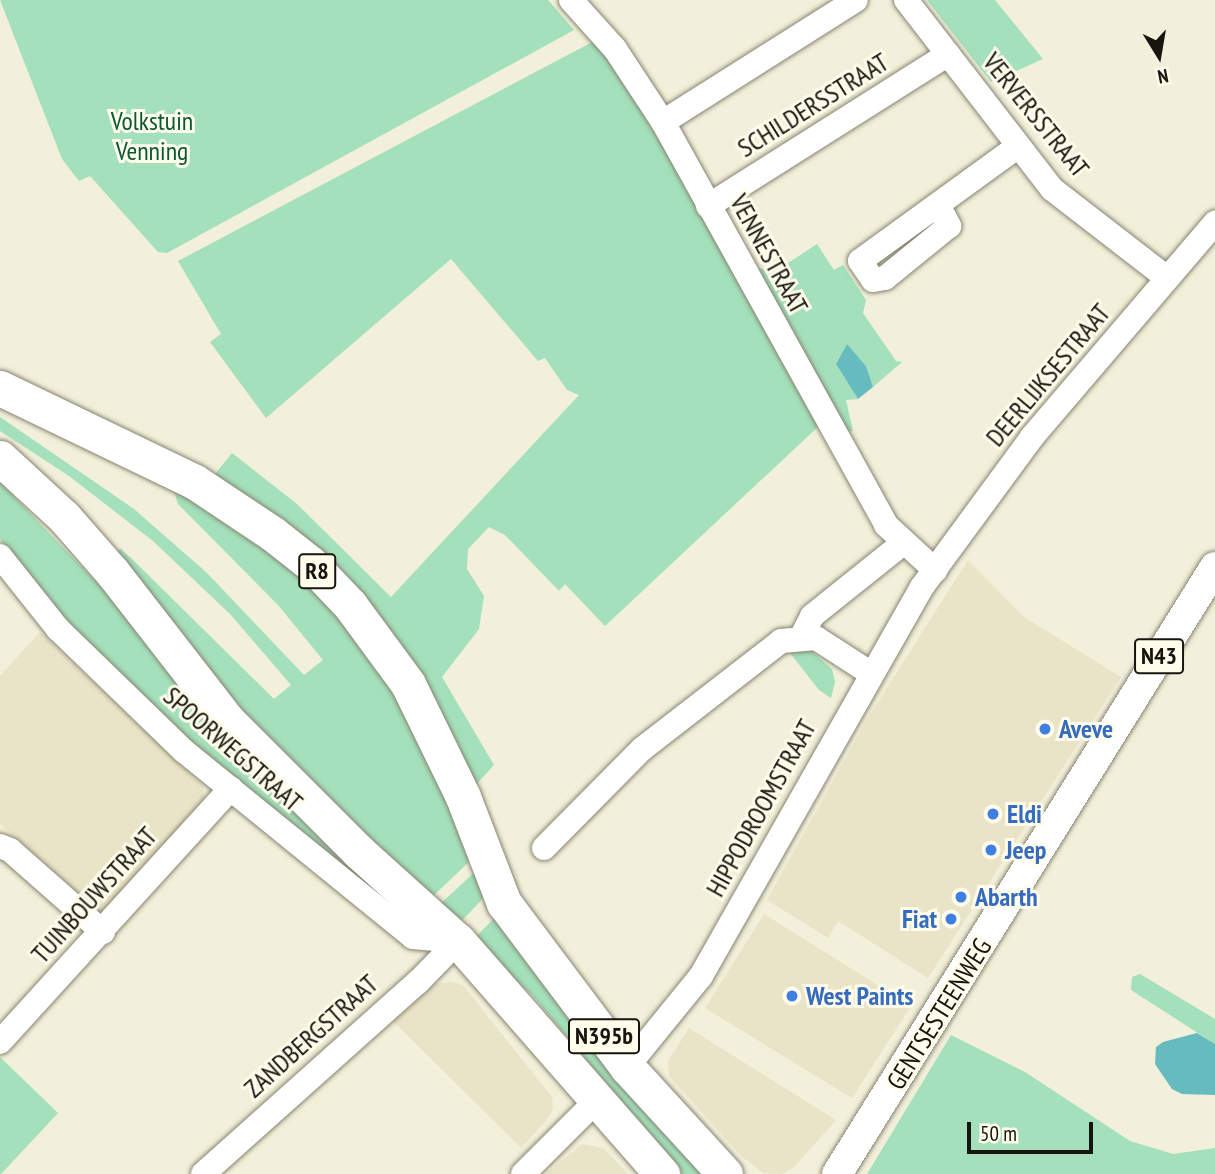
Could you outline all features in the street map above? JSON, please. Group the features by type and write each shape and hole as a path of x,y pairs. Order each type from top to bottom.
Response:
{"highway":[{"name":"R8","path":"0,388 195,482 311,564 350,605 408,684 463,797 496,888"},
{"path":"0,458 64,517 113,573 228,721 359,852 458,941 662,1174"},
{"name":"N395b","path":"496,888 524,932 627,1066 725,1174"}],"main road":[{"name":"GENTSESTEENWEG","path":"837,1174 1215,567"}],"street":[{"name":"VENNESTRAAT","path":"571,0 615,49 663,122 886,525 902,544"},
{"path":"663,122 856,0"},
{"name":"VERVERSSTRAAT","path":"906,0 1052,189 1167,278"},
{"name":"SCHILDERSSTRAAT","path":"708,206 948,54"},
{"path":"938,205 1017,147"},
{"name":"DEERLIJKSESTRAAT","path":"935,570 1032,437 1215,223"},
{"path":"802,636 812,616 902,544 935,570"},
{"name":"SPOORWEGSTRAAT","path":"0,556 58,629 184,751 413,937 458,941"},
{"name":"HIPPODROOMSTRAAT","path":"627,1066 701,976 870,673 935,570"},
{"path":"544,848 612,776 677,719 781,641 802,636 829,644 870,673"},
{"name":"TUINBOUWSTRAAT","path":"0,1042 103,932 231,788"},
{"path":"0,846 10,850 103,932"},
{"name":"ZANDBERGSTRAAT","path":"203,1174 418,982 458,941"},
{"path":"523,1174 596,1101"}],"shaded area":[{"path":"968,560 1024,617 1121,677 928,978 838,921 828,938 767,900 866,721"},
{"path":"40,632 203,786 204,800 103,915 0,824 0,676"},
{"path":"764,914 911,1006 852,1098 705,1008"},
{"path":"450,982 463,985 552,1097 553,1109 546,1121 521,1148 393,1021 435,984"},
{"path":"689,1028 836,1120 794,1167 782,1174 763,1173 741,1156 669,1076 668,1061"},
{"path":"582,1144 603,1148 628,1174 546,1174"}],"green space":[{"name":"Volkstuin Venning","path":"0,0 548,0 574,30 167,253 158,252 90,176 79,181 62,159"},
{"path":"927,0 995,0 1043,59 991,82"},
{"path":"598,39 691,193 820,425 605,626 565,584 559,591 505,535 489,527 468,549 467,569 484,596 479,629 442,677 494,765 474,787 305,541 215,474 232,453 297,504 391,597 579,395 567,390 545,358 538,361 451,259 266,418 210,342 221,334 178,261"},
{"path":"817,244 834,270 843,265 866,300 863,313 896,361 902,362 873,387 866,366 847,344 836,364 858,399 846,400 853,431 844,432 758,269 785,265"},
{"path":"0,417 134,509 206,572 304,675 323,660 278,605 178,504 172,486 244,532 300,575 352,631 397,700 473,858 431,898 281,762 112,552 121,549 274,699 291,685 231,615 153,541 69,476 0,431"},
{"path":"0,482 102,588 216,731 408,923 191,746 32,585 0,539"},
{"path":"810,650 832,669 835,682 831,698 819,690 790,653"},
{"path":"477,870 488,893 458,925 438,906"},
{"path":"499,913 710,1174 682,1174 532,995 473,940"},
{"path":"1140,974 1215,1019 1215,1044 1131,990 1132,977"},
{"path":"951,1035 1025,1072 1130,1141 1173,1154 1215,1148 1215,1174 867,1174"},
{"path":"0,1057 58,1113 1,1174 0,1174"}],"water":[{"path":"847,344 866,366 873,387 858,399 836,364"},
{"path":"1197,1033 1215,1044 1215,1095 1182,1094 1172,1089 1155,1064 1156,1047 1163,1042"}],"place":[{"name":"Aveve","path":"1045,729"},
{"name":"Eldi","path":"993,814"},
{"name":"Jeep","path":"991,850"},
{"name":"Abarth","path":"961,897"},
{"name":"Fiat","path":"951,919"},
{"name":"West Paints","path":"792,996"}]}
